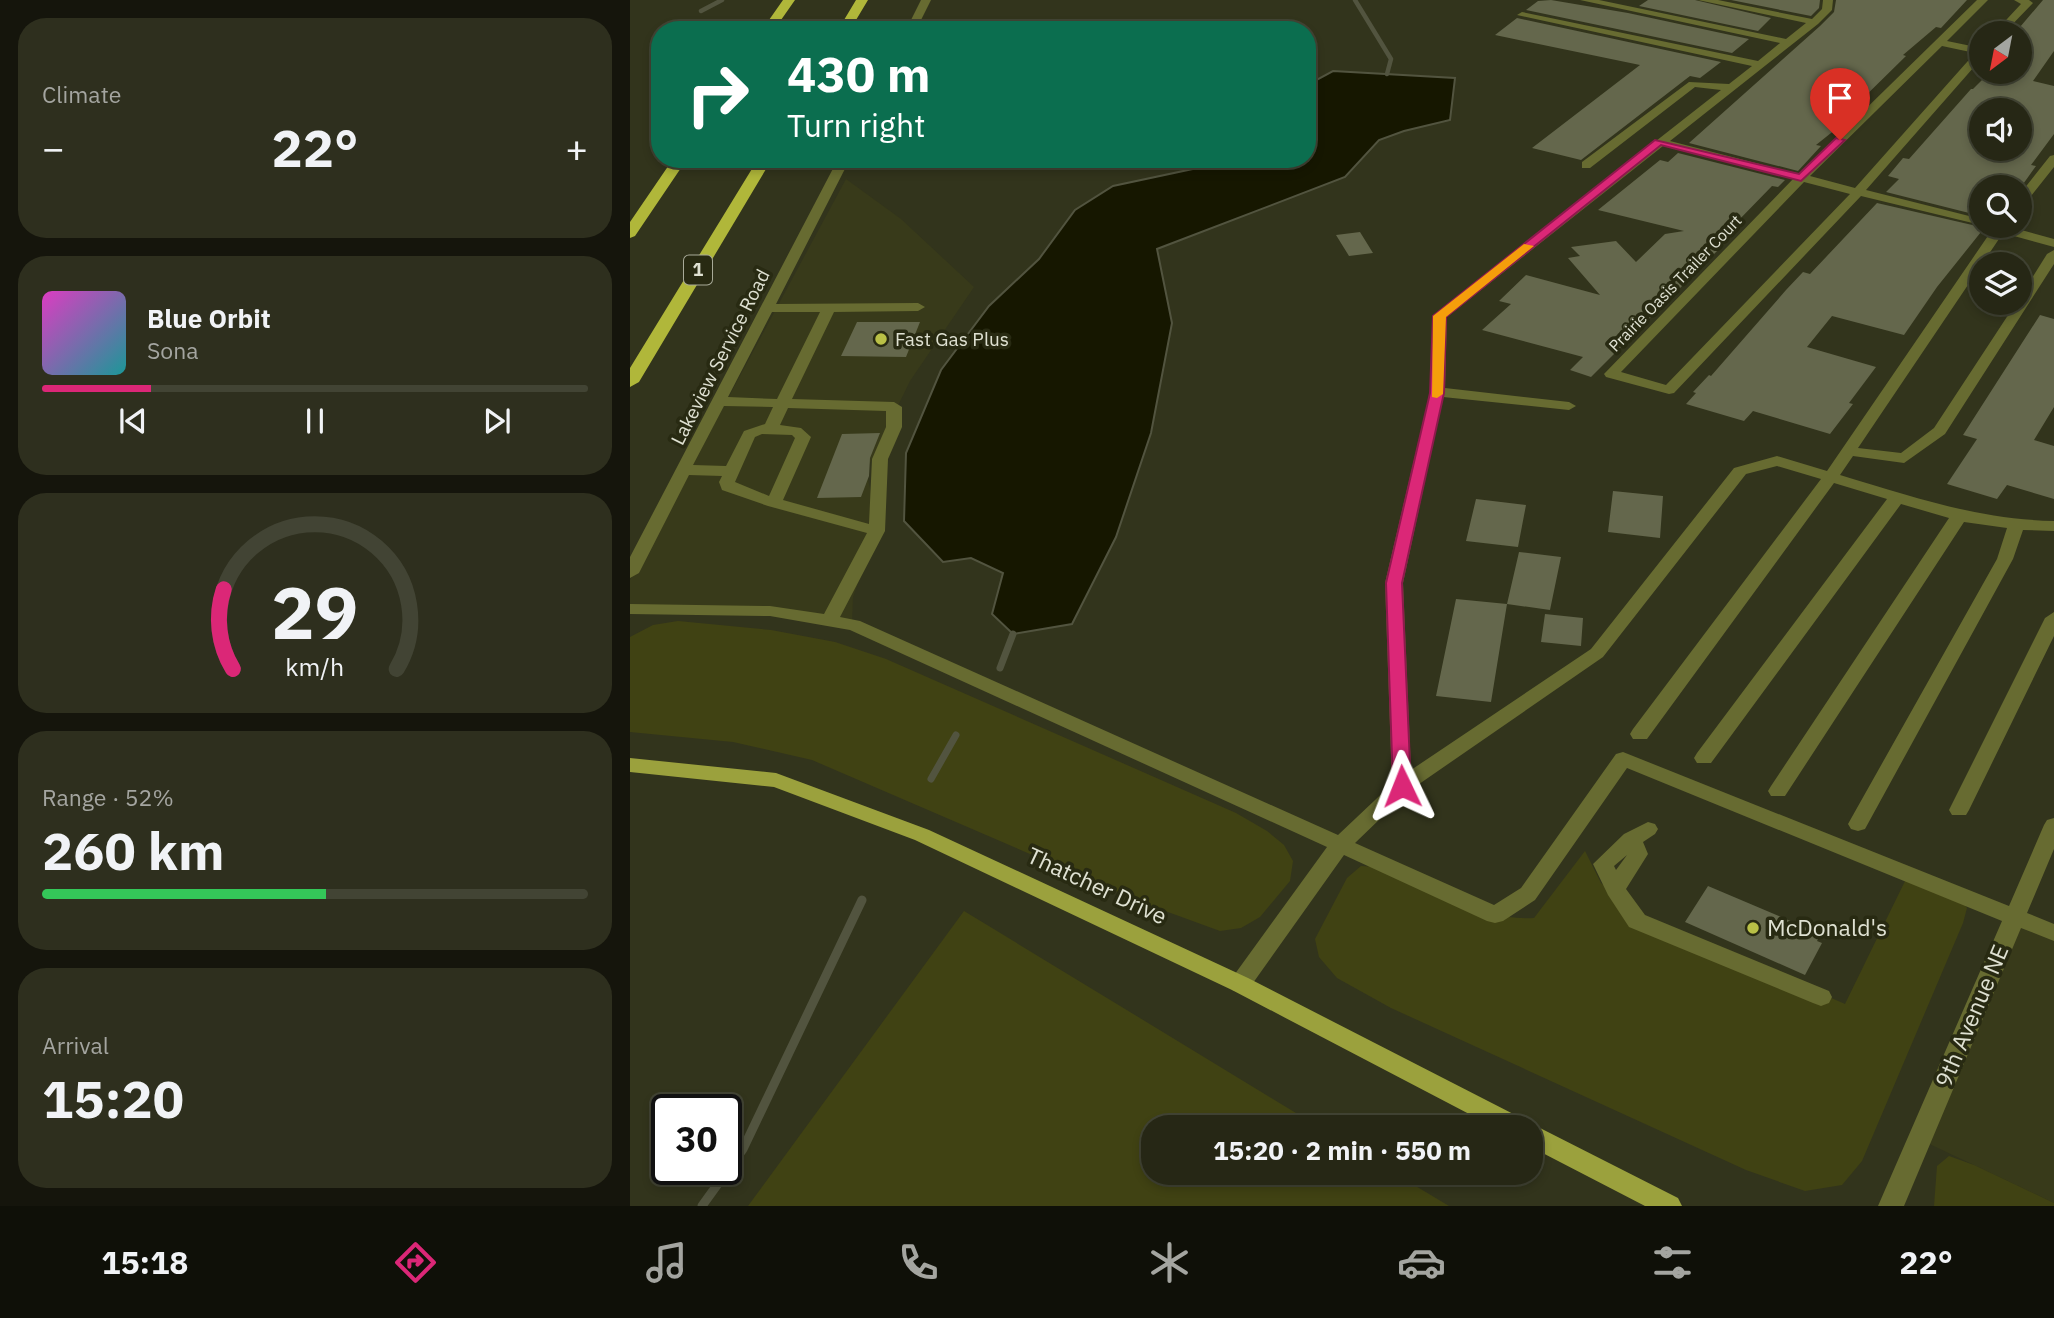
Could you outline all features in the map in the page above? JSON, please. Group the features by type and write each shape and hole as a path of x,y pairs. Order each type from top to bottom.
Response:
{"highway":[{"path":"774,21 789,0"},
{"path":"849,21 862,0"},
{"path":"630,233 674,168"},
{"name":"1","path":"630,382 760,168"}],"main road":[{"name":"Thatcher Drive","path":"630,765 776,780 922,835 1240,984 1493,1115"},
{"path":"1543,1141 1669,1206"}],"street":[{"path":"916,21 926,0"},
{"path":"1585,0 1788,42"},
{"path":"1703,0 1814,22"},
{"path":"1402,786 1394,583 1437,393 1440,316 1814,22 1827,10 1828,0"},
{"name":"Prairie Oasis Trailer Court","path":"1969,66 1858,192 1669,390 1611,374 1801,178 1983,0"},
{"path":"2011,21 2028,3 2019,0"},
{"path":"1522,15 1758,64"},
{"path":"1938,42 1969,49"},
{"path":"1586,165 1693,84 1729,87"},
{"path":"1659,142 1969,220"},
{"path":"2032,187 2054,159"},
{"name":"Lakeview Service Road","path":"630,573 839,168"},
{"path":"2032,236 2054,243"},
{"path":"1640,734 1830,478 1989,238"},
{"path":"1847,451 1904,458 1940,431 2054,254"},
{"path":"766,308 918,307"},
{"path":"769,429 829,308"},
{"path":"1437,393 1569,406"},
{"path":"719,401 894,407 894,427 880,459 877,531 829,621"},
{"path":"774,503 803,437 796,431 760,429 749,434 727,482 728,486 774,503 877,531"},
{"path":"1240,984 1339,846 1402,786 1597,653 1740,471 1777,461 1959,516 2016,525 2054,526"},
{"path":"683,470 732,471"},
{"path":"1704,758 1896,499"},
{"path":"1778,791 1959,516"},
{"path":"1858,824 2005,559 2016,525"},
{"path":"630,609 770,611 854,625 1495,915 1528,894 1623,759 2054,933"},
{"path":"1959,810 2054,618"},
{"name":"9th Avenue NE","path":"1891,1206 2054,825"},
{"path":"1639,834 1604,864 1615,890 1637,921 1821,997"}],"shaded area":[{"path":"1333,71 1455,78 1450,120 1379,140 1345,177 1157,249 1172,323 1151,433 1116,537 1072,624 1013,634 992,614 1003,573 971,558 943,562 904,521 906,453 941,370 989,306 1039,259 1075,210 1113,186 1197,168 1316,168 1316,80"},
{"path":"846,179 901,219 974,287 910,381 866,471 879,527 853,597 852,624 776,610 630,607 630,580"},
{"path":"678,621 771,630 835,642 886,659 1236,813 1267,831 1284,845 1293,861 1290,881 1260,917 1241,928 1220,931 1146,904 812,760 733,742 630,732 630,637 653,625"},
{"path":"1585,851 1601,883 1638,914 1845,1004 1907,877 1961,900 1967,908 1963,923 1862,1161 1842,1185 1805,1191 1746,1170 1391,1008 1337,978 1319,957 1315,939 1347,878 1361,866 1378,867 1473,909 1514,918 1534,918"},
{"path":"964,911 1299,1115 1141,1115 1141,1185 1414,1185 1449,1206 748,1206"},
{"path":"2015,917 2054,933 2054,1203 1919,1139"},
{"path":"1949,1156 2054,1203 2054,1206 1934,1206 1937,1166"}],"building":[{"path":"1551,0 1628,13 1749,39 1732,53 1526,10 1538,1"},
{"path":"1648,0 1695,0 1771,18 1758,31 1639,6"},
{"path":"1731,0 1820,0 1819,8 1811,16"},
{"path":"1836,0 1967,0 1941,28 1936,27 1903,55 1906,56 1850,111 1856,113 1816,145 1821,146 1798,171 1689,143 1820,26 1834,12"},
{"path":"2043,0 2054,0 2054,51 2033,81 2054,86 2054,134 2031,165 2036,166 2030,175 1969,175 1969,213 1886,192 1899,179 1888,176 1903,158 1909,159 1978,84 2032,84 2032,21 2025,21"},
{"path":"1517,18 1721,62 1700,78 1690,76 1581,160 1532,148 1640,65 1495,35"},
{"path":"1678,153 1785,180 1778,187 1772,186 1736,223 1743,222 1721,242 1725,243 1591,377 1570,370 1583,357 1482,330 1511,304 1499,301 1526,275 1600,295 1568,258 1580,256 1571,247 1616,241 1636,262 1665,234 1684,231 1598,210 1660,160 1668,162"},
{"path":"1877,203 1969,224 1969,238 1976,238 1937,287 1904,335 1832,316 1807,347 1876,367 1830,434 1753,411 1744,421 1686,404 1696,393 1693,392 1711,376 1803,272 1810,274"},
{"path":"1360,232 1373,253 1349,256 1336,235"},
{"path":"2040,315 2054,319 2054,407 2034,440 2054,446 2054,499 2007,485 1997,499 1947,484 1977,439 1963,435"},
{"name":"Fast Gas Plus","path":"857,322 920,322 906,357 841,356"},
{"path":"880,433 870,458 869,476 861,497 817,498 842,434"},
{"path":"1613,491 1663,496 1660,538 1608,532"},
{"path":"1476,499 1526,505 1518,547 1466,541"},
{"path":"1519,552 1561,557 1550,610 1507,604"},
{"path":"1456,599 1507,604 1491,702 1436,696"},
{"path":"1545,614 1583,618 1581,646 1541,642"},
{"name":"McDonald's","path":"1708,886 1821,934 1817,941 1822,943 1805,975 1685,922"}],"waterway":[{"path":"701,11 722,0"},
{"path":"1355,0 1391,59 1387,74"},
{"path":"1000,668 1013,634"},
{"path":"931,779 956,735"},
{"path":"702,1206 743,1149 862,900"}],"slow traffic":[{"path":"1437,394 1440,316 1529,246"}],"place":[{"name":"Fast Gas Plus","path":"881,339"},
{"name":"McDonald's","path":"1753,928"}],"route":[{"path":"1402,786 1394,583 1437,393 1440,316 1659,142 1801,178 1840,140"}]}
